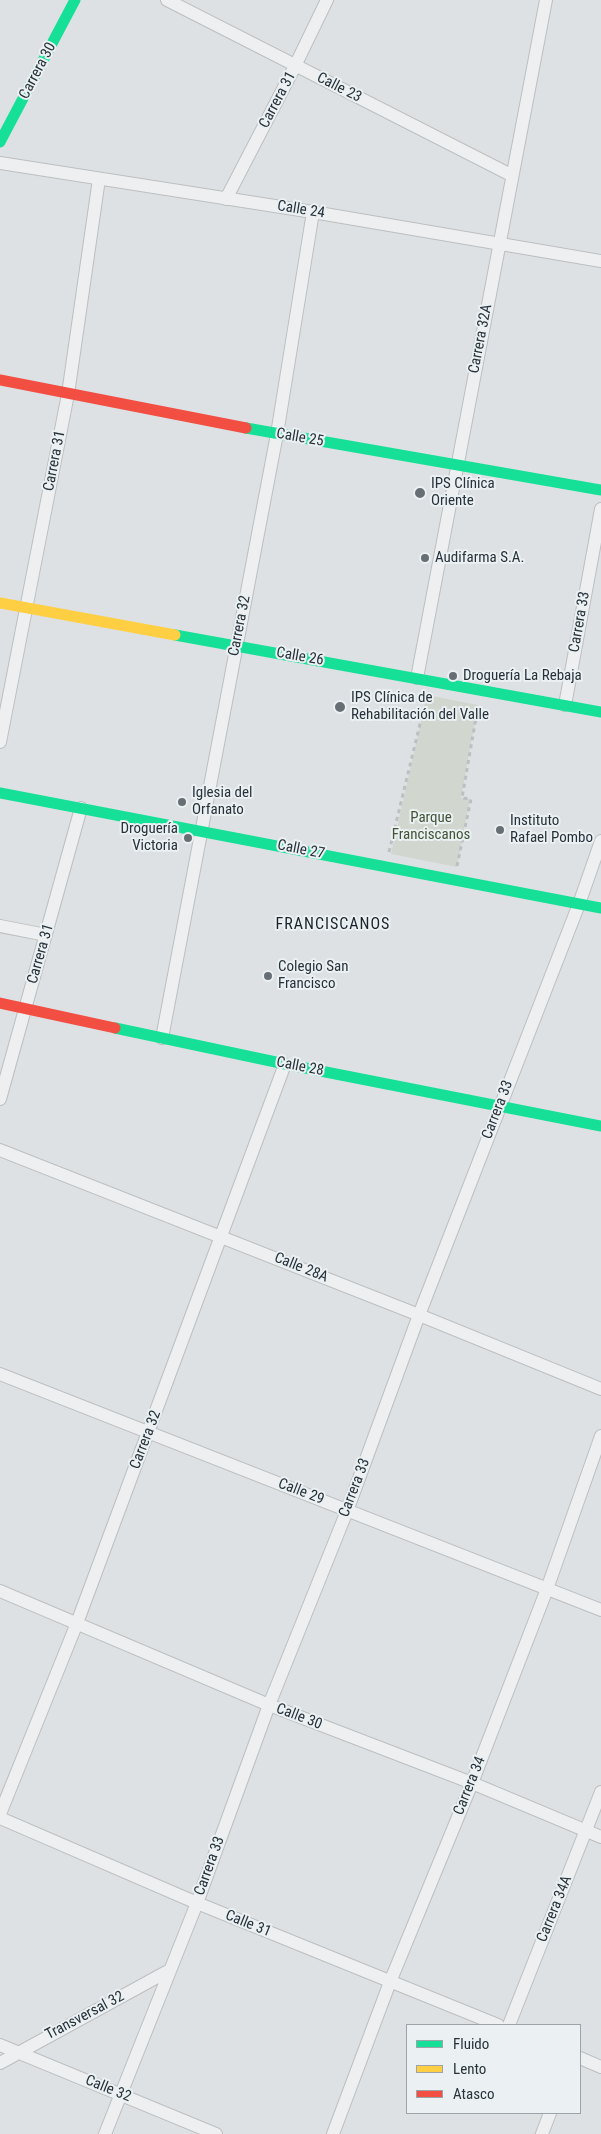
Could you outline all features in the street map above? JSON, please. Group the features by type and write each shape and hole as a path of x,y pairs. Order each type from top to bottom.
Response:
{"main road":[{"name":"Carrera 30","path":"0,142 75,0"},
{"name":"Calle 25","path":"0,380 277,434 601,490"},
{"name":"Calle 26","path":"0,603 601,712"},
{"name":"Calle 27","path":"0,792 601,908"},
{"name":"Calle 28","path":"0,1003 285,1064 601,1126"}],"street":[{"name":"Calle 23","path":"167,0 511,174"},
{"name":"Carrera 31","path":"226,199 327,0"},
{"name":"Carrera 32A","path":"423,680 457,465 500,243 511,174 546,0"},
{"name":"Calle 24","path":"0,163 313,212 601,261"},
{"name":"Carrera 31","path":"0,742 68,394 99,179"},
{"name":"Carrera 32","path":"162,1038 277,434 313,212"},
{"name":"Carrera 33","path":"565,705 601,508"},
{"name":"Carrera 31","path":"0,1099 81,808"},
{"name":"Carrera 33","path":"105,2134 196,1903 270,1705 347,1511 419,1315 579,904 601,841"},
{"path":"0,926 46,936"},
{"name":"Carrera 32","path":"0,1816 77,1623 285,1064"},
{"name":"Calle 28A","path":"0,1150 419,1315 601,1389"},
{"name":"Calle 29","path":"0,1374 601,1610"},
{"name":"Carrera 34","path":"333,2134 390,1982 472,1783 547,1589 601,1436"},
{"name":"Calle 30","path":"0,1591 270,1705 472,1783 601,1837"},
{"name":"Carrera 34A","path":"509,2024 601,1792"},
{"name":"Calle 31","path":"0,1816 196,1903 495,2024"},
{"name":"Transversal 32","path":"0,2063 170,1970"},
{"name":"Calle 32","path":"0,2044 216,2134"},
{"path":"581,2058 601,2067"},
{"path":"542,2134 550,2114"}],"path":[{"path":"386,867 423,680"},
{"path":"455,880 471,799 462,798 481,690"}],"green space":[{"name":"Parque Franciscanos","path":"427,695 478,705 461,798 470,799 457,867 391,854"}],"traffic: fast":[{"path":"0,142 75,0"},
{"path":"246,428 601,490"},
{"path":"175,635 601,712"},
{"path":"0,793 601,908"},
{"path":"115,1028 285,1064 601,1126"}],"traffic: slow":[{"path":"0,603 175,635"}],"traffic: jam":[{"path":"0,380 246,428"},
{"path":"0,1003 115,1028"}],"place":[{"name":"IPS Clínica Oriente","path":"420,493"},
{"name":"Audifarma S.A.","path":"425,558"},
{"name":"Droguería La Rebaja","path":"453,676"},
{"name":"IPS Clínica de Rehabilitación del Valle","path":"340,707"},
{"name":"Iglesia del Orfanato","path":"182,802"},
{"name":"Instituto Rafael Pombo","path":"500,830"},
{"name":"Droguería Victoria","path":"188,838"},
{"name":"Colegio San Francisco","path":"268,976"}],"district":[{"name":"FRANCISCANOS","path":"333,925"}]}
